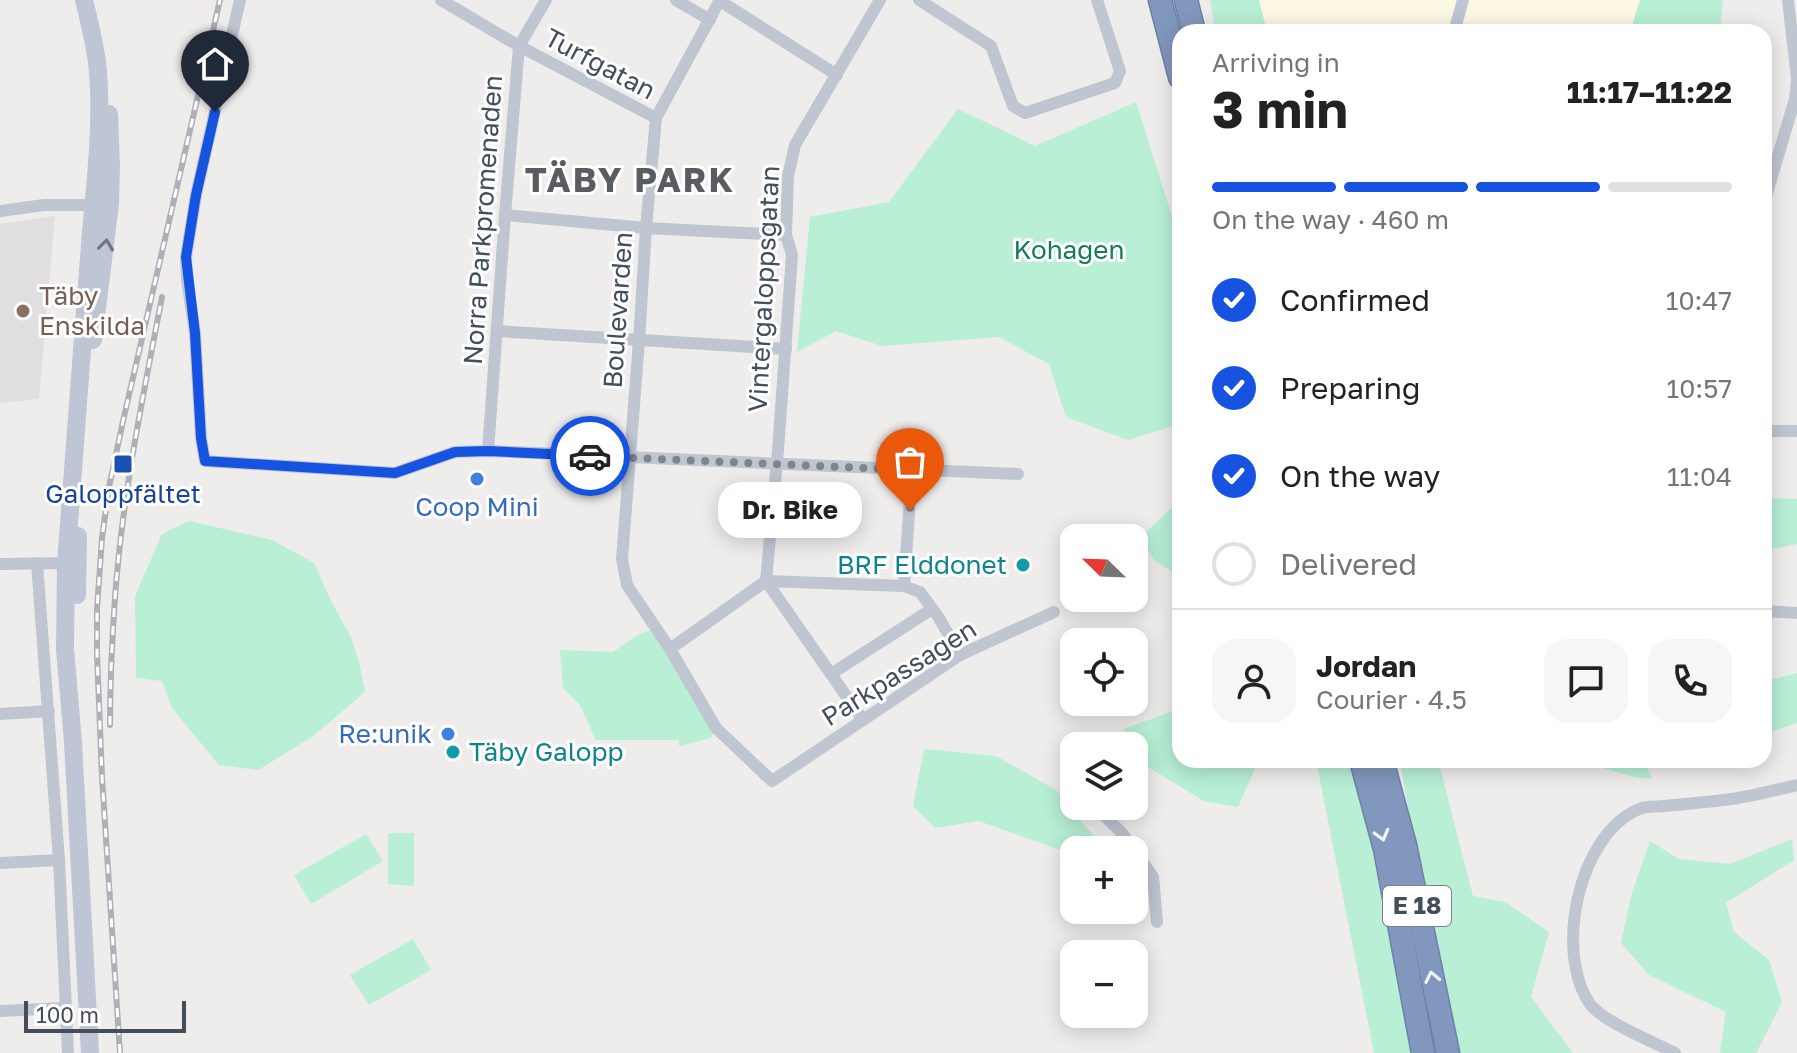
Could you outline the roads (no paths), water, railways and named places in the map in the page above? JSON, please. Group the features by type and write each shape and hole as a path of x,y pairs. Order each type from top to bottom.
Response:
{"highway":[{"path":"1160,0 1172,46"},
{"path":"1186,0 1192,24"},
{"path":"1200,0 1204,24"},
{"name":"E 18","path":"1363,768 1385,849 1423,1053"},
{"name":"E 18","path":"1384,768 1405,845 1448,1053"}],"street":[{"path":"84,0 94,41 99,85 97,179 102,204"},
{"path":"90,1053 73,742 72,563 85,384 98,311 102,204 111,166 109,88 93,0"},
{"path":"240,0 196,195 186,257 205,461 395,473 455,452 488,451 1018,474"},
{"name":"Turfgatan","path":"441,0 519,46 656,118"},
{"name":"Norra Parkpromenaden","path":"488,451 519,46 546,0"},
{"path":"676,0 710,20"},
{"path":"720,0 837,75"},
{"name":"Boulevarden","path":"720,0 656,118 622,559 627,585 670,649 716,728 772,781"},
{"name":"Vintergaloppsgatan","path":"766,581 792,255 786,235 788,176 795,145 880,0"},
{"path":"919,0 991,46 1013,106 1025,113 1115,83 1120,71 1097,0"},
{"path":"1456,24 1463,0"},
{"path":"1772,182 1792,128 1797,79 1788,0"},
{"path":"0,211 44,205 102,204"},
{"path":"505,215 646,228 786,235"},
{"path":"497,331 786,349"},
{"path":"1772,431 1797,431"},
{"path":"904,586 912,470"},
{"path":"37,563 59,860 68,1053"},
{"path":"0,564 72,563"},
{"path":"670,649 766,581 904,586 920,592 960,655"},
{"path":"766,581 863,720"},
{"path":"831,674 932,609"},
{"path":"1772,611 1797,613"},
{"name":"Parkpassagen","path":"772,781 960,655 1054,612"},
{"path":"0,714 49,711"},
{"path":"1675,1053 1613,1022 1591,1006 1576,975 1573,936 1576,901 1589,865 1604,838 1641,808 1735,799 1797,785"},
{"path":"1109,820 1124,836"},
{"path":"0,863 59,860"},
{"path":"1148,870 1153,877 1157,922"},
{"path":"0,1011 66,1008"}],"railway":[{"path":"120,1053 97,654 102,538 123,421 220,0"},
{"path":"110,725 118,560 134,447 162,297"}],"place":[{"name":"Täby Enskilda","path":"23,311"},
{"name":"Galoppfältet","path":"123,464"},
{"name":"Coop Mini","path":"477,479"},
{"name":"Dr. Bike","path":"910,510"},
{"name":"BRF Elddonet","path":"1023,565"},
{"name":"Re:unik","path":"448,734"},
{"name":"Täby Galopp","path":"453,752"}],"district":[{"name":"TÄBY PARK","path":"630,180"}],"park label":[{"name":"Kohagen","path":"1069,250"}]}
